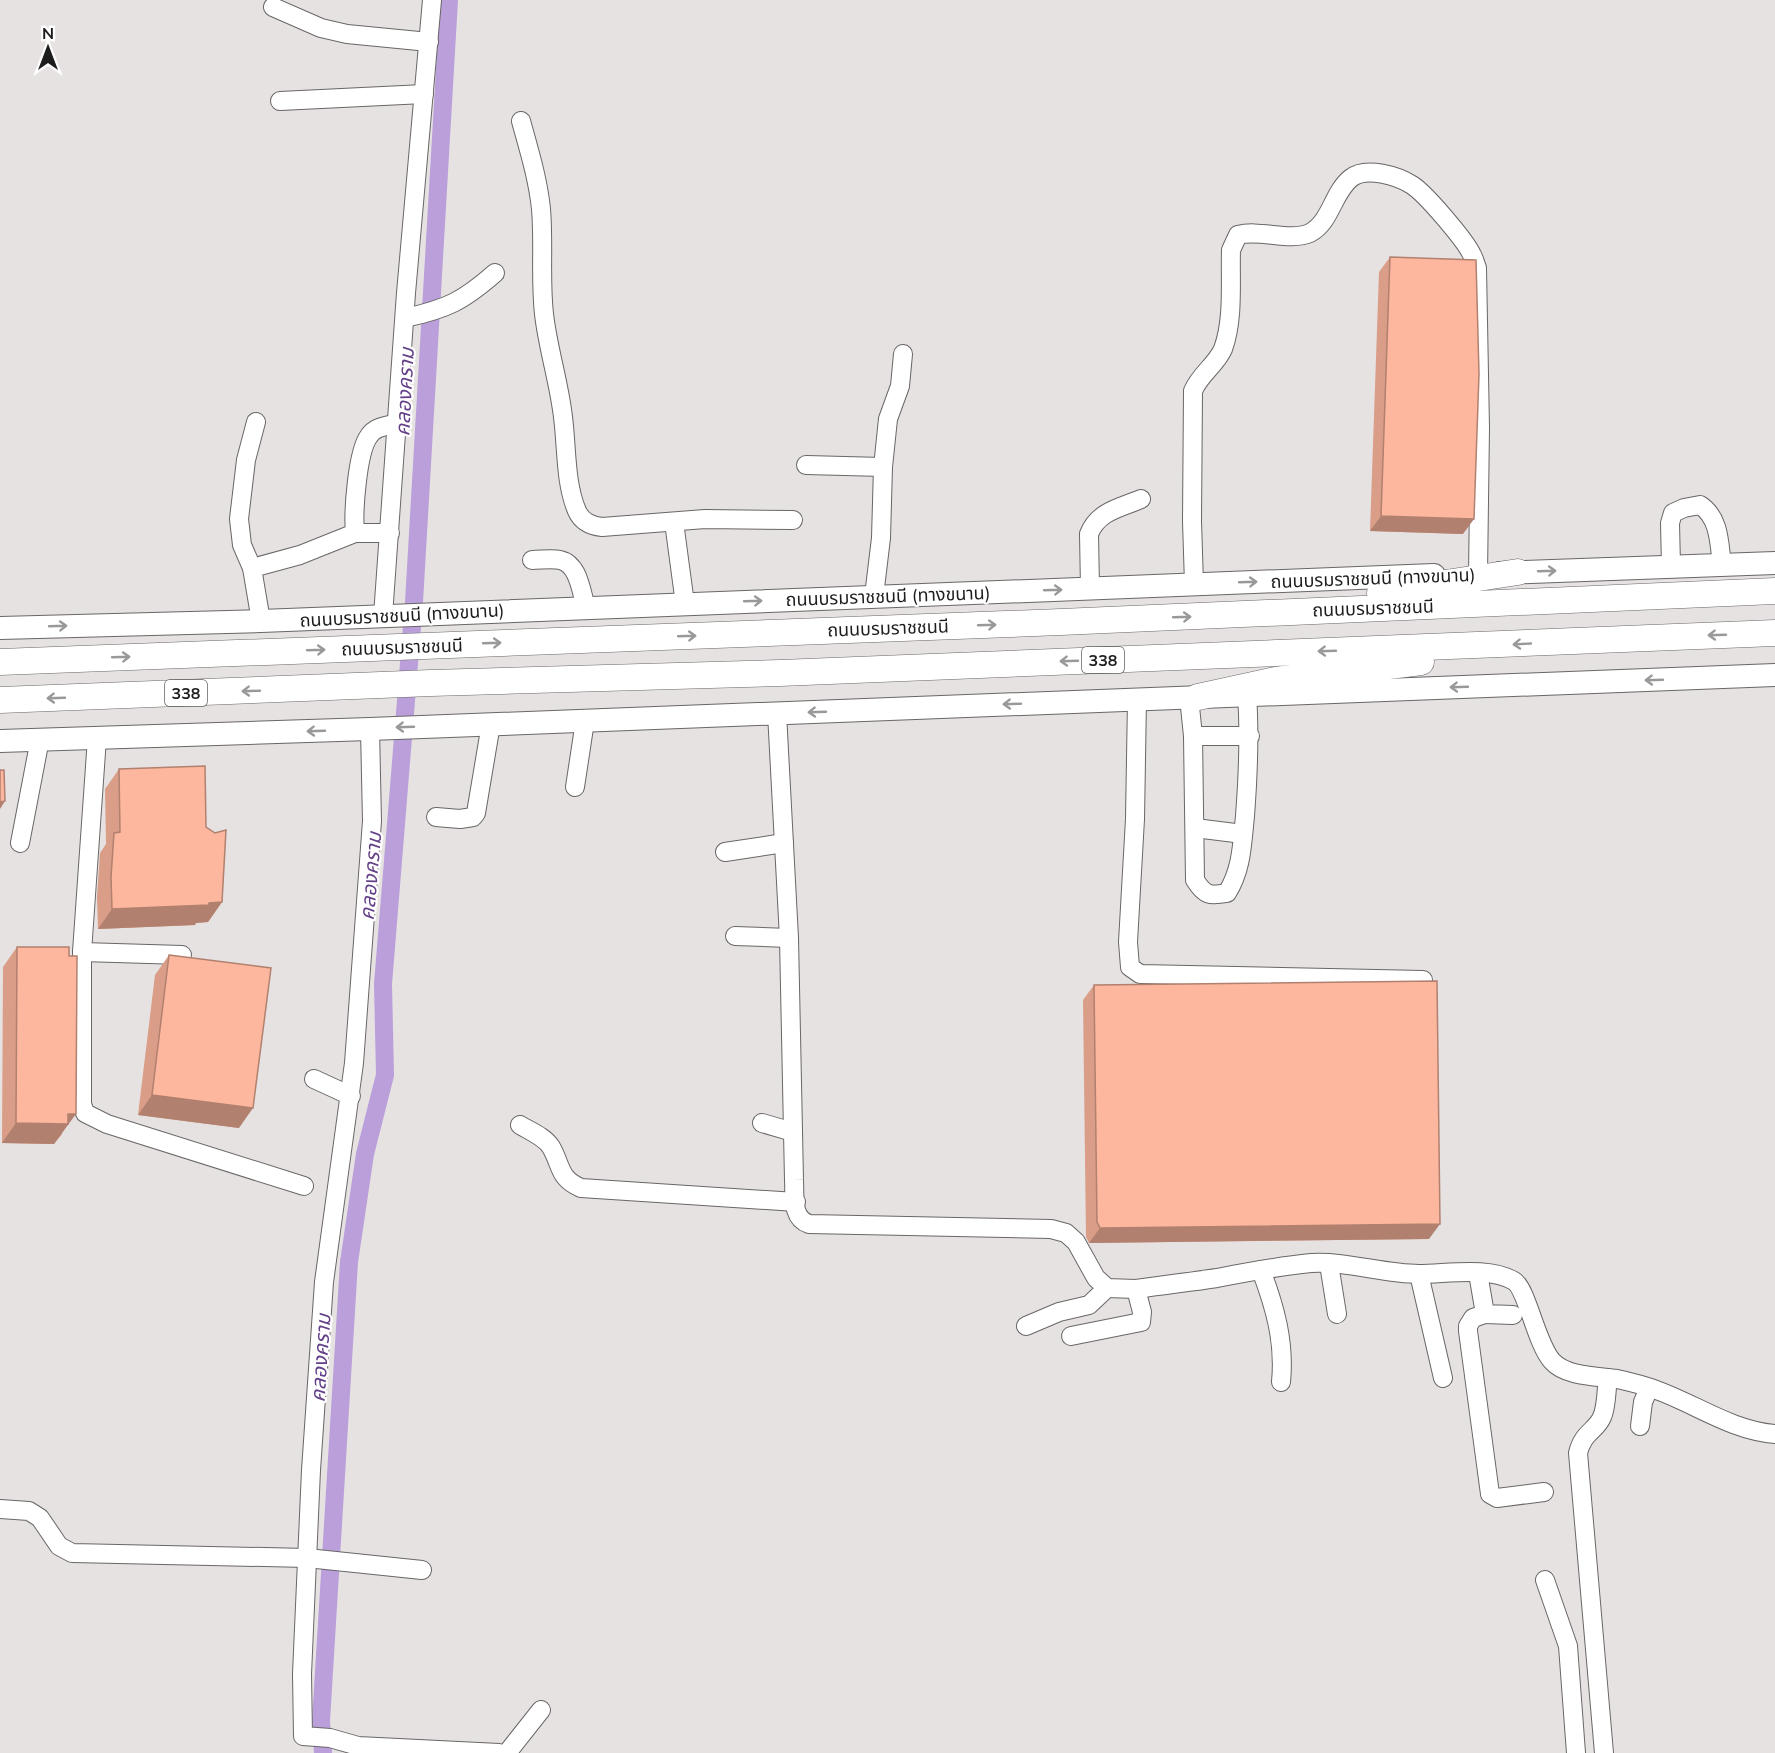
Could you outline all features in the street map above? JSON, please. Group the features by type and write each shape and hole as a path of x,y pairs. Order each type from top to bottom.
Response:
{"highway":[{"path":"1237,614 1518,572"},
{"name":"ถนนบรมราชชนนี","path":"0,662 1775,591"},
{"name":"ถนนบรมราชชนนี","path":"0,700 431,683 756,674 1775,633"},
{"path":"1194,697 1276,680 1424,662 1489,645"}],"main road":[{"name":"ถนนบรมราชชนนี (ทางขนาน)","path":"0,628 261,621 1775,562"},
{"name":"338","path":"0,741 372,729 1775,675"}],"street":[{"path":"387,616 398,423 410,317 432,0"},
{"path":"273,7 321,28 346,34 429,42"},
{"path":"280,101 424,94"},
{"path":"521,121 536,180 541,211 544,316 563,415 572,495 578,513 584,521 593,526 602,527 705,519 793,520"},
{"path":"1194,584 1193,391 1198,380 1215,363 1223,348 1229,321 1233,242 1238,235 1249,232 1296,236 1309,233 1321,225 1338,193 1351,178 1360,173 1374,172 1412,185 1433,204 1472,254 1477,268 1480,428 1478,574"},
{"path":"410,317 438,311 473,292 495,273"},
{"path":"874,596 881,538 883,467 888,419 900,386 903,354"},
{"path":"256,422 246,460 239,519 242,545 252,568 261,621"},
{"path":"356,533 355,496 368,436 377,428 398,423"},
{"path":"806,465 883,467"},
{"path":"1090,588 1089,534 1093,525 1099,517 1141,499"},
{"path":"1671,566 1670,523 1673,513 1700,505 1710,512 1716,525 1722,565"},
{"path":"674,522 685,604"},
{"path":"252,568 300,555 356,533 390,533"},
{"path":"532,560 561,560 570,565 576,573 586,607"},
{"path":"1194,697 1194,864 1196,880 1202,891 1212,895 1227,893 1236,879 1241,858 1250,736 1247,695"},
{"path":"1137,699 1135,819 1128,942 1130,967 1140,974 1423,980"},
{"path":"777,713 789,938 796,1214 801,1221 809,1224 1051,1229 1065,1233 1076,1242 1096,1278 1107,1288 1136,1289 1312,1263 1346,1265 1392,1273 1490,1273 1517,1282 1524,1293 1544,1350 1554,1363 1564,1369 1649,1388 1740,1428 1775,1434"},
{"path":"575,788 585,721"},
{"path":"436,817 460,819 473,817 476,813 491,724"},
{"path":"372,729 372,821 351,1096 338,1172 324,1282 311,1470 324,1559 302,1674 306,1742 330,1738 358,1746 499,1753"},
{"path":"1193,736 1250,736"},
{"path":"97,738 82,952 82,1104 85,1113 107,1124 304,1186"},
{"path":"20,843 40,740"},
{"path":"95,778 116,777"},
{"path":"1195,828 1243,834"},
{"path":"725,852 784,843"},
{"path":"735,936 789,938"},
{"path":"82,952 182,955"},
{"path":"314,1078 351,1096"},
{"path":"762,1123 793,1132"},
{"path":"520,1125 543,1138 551,1146 564,1177 571,1184 581,1188 796,1202"},
{"path":"1329,1264 1337,1314"},
{"path":"1262,1270 1279,1326 1283,1361 1281,1382"},
{"path":"1478,1273 1485,1314"},
{"path":"1419,1274 1443,1378"},
{"path":"1026,1326 1059,1312 1089,1305 1107,1288"},
{"path":"1071,1336 1141,1322 1142,1312 1136,1289"},
{"path":"1513,1315 1485,1314 1473,1318 1468,1326 1490,1494 1497,1498 1544,1492"},
{"path":"1604,1753 1578,1453 1580,1443 1602,1417 1608,1378"},
{"path":"1640,1426 1643,1402 1649,1388"},
{"path":"0,1509 29,1511 40,1518 60,1546 72,1553 324,1559 422,1570"},
{"path":"1545,1580 1568,1646 1576,1753"},
{"path":"507,1753 541,1710"}],"building":[{"path":"1390,257 1476,260 1479,374 1474,519 1381,516"},
{"path":"205,766 206,827 215,833 226,830 222,902 209,903 209,905 112,909 111,877 114,833 120,832 119,769"},
{"path":"0,770 4,770 5,801 0,802"},
{"path":"17,947 69,947 69,956 77,956 76,1114 68,1114 68,1124 16,1123"},
{"path":"169,955 271,968 253,1108 152,1095"},
{"path":"1437,981 1440,1224 1100,1228 1097,1222 1094,985"}],"waterway":[{"name":"คลองคราม","path":"323,1753 321,1721 349,1262 365,1154 385,1075 383,984 414,602 449,0"}]}
